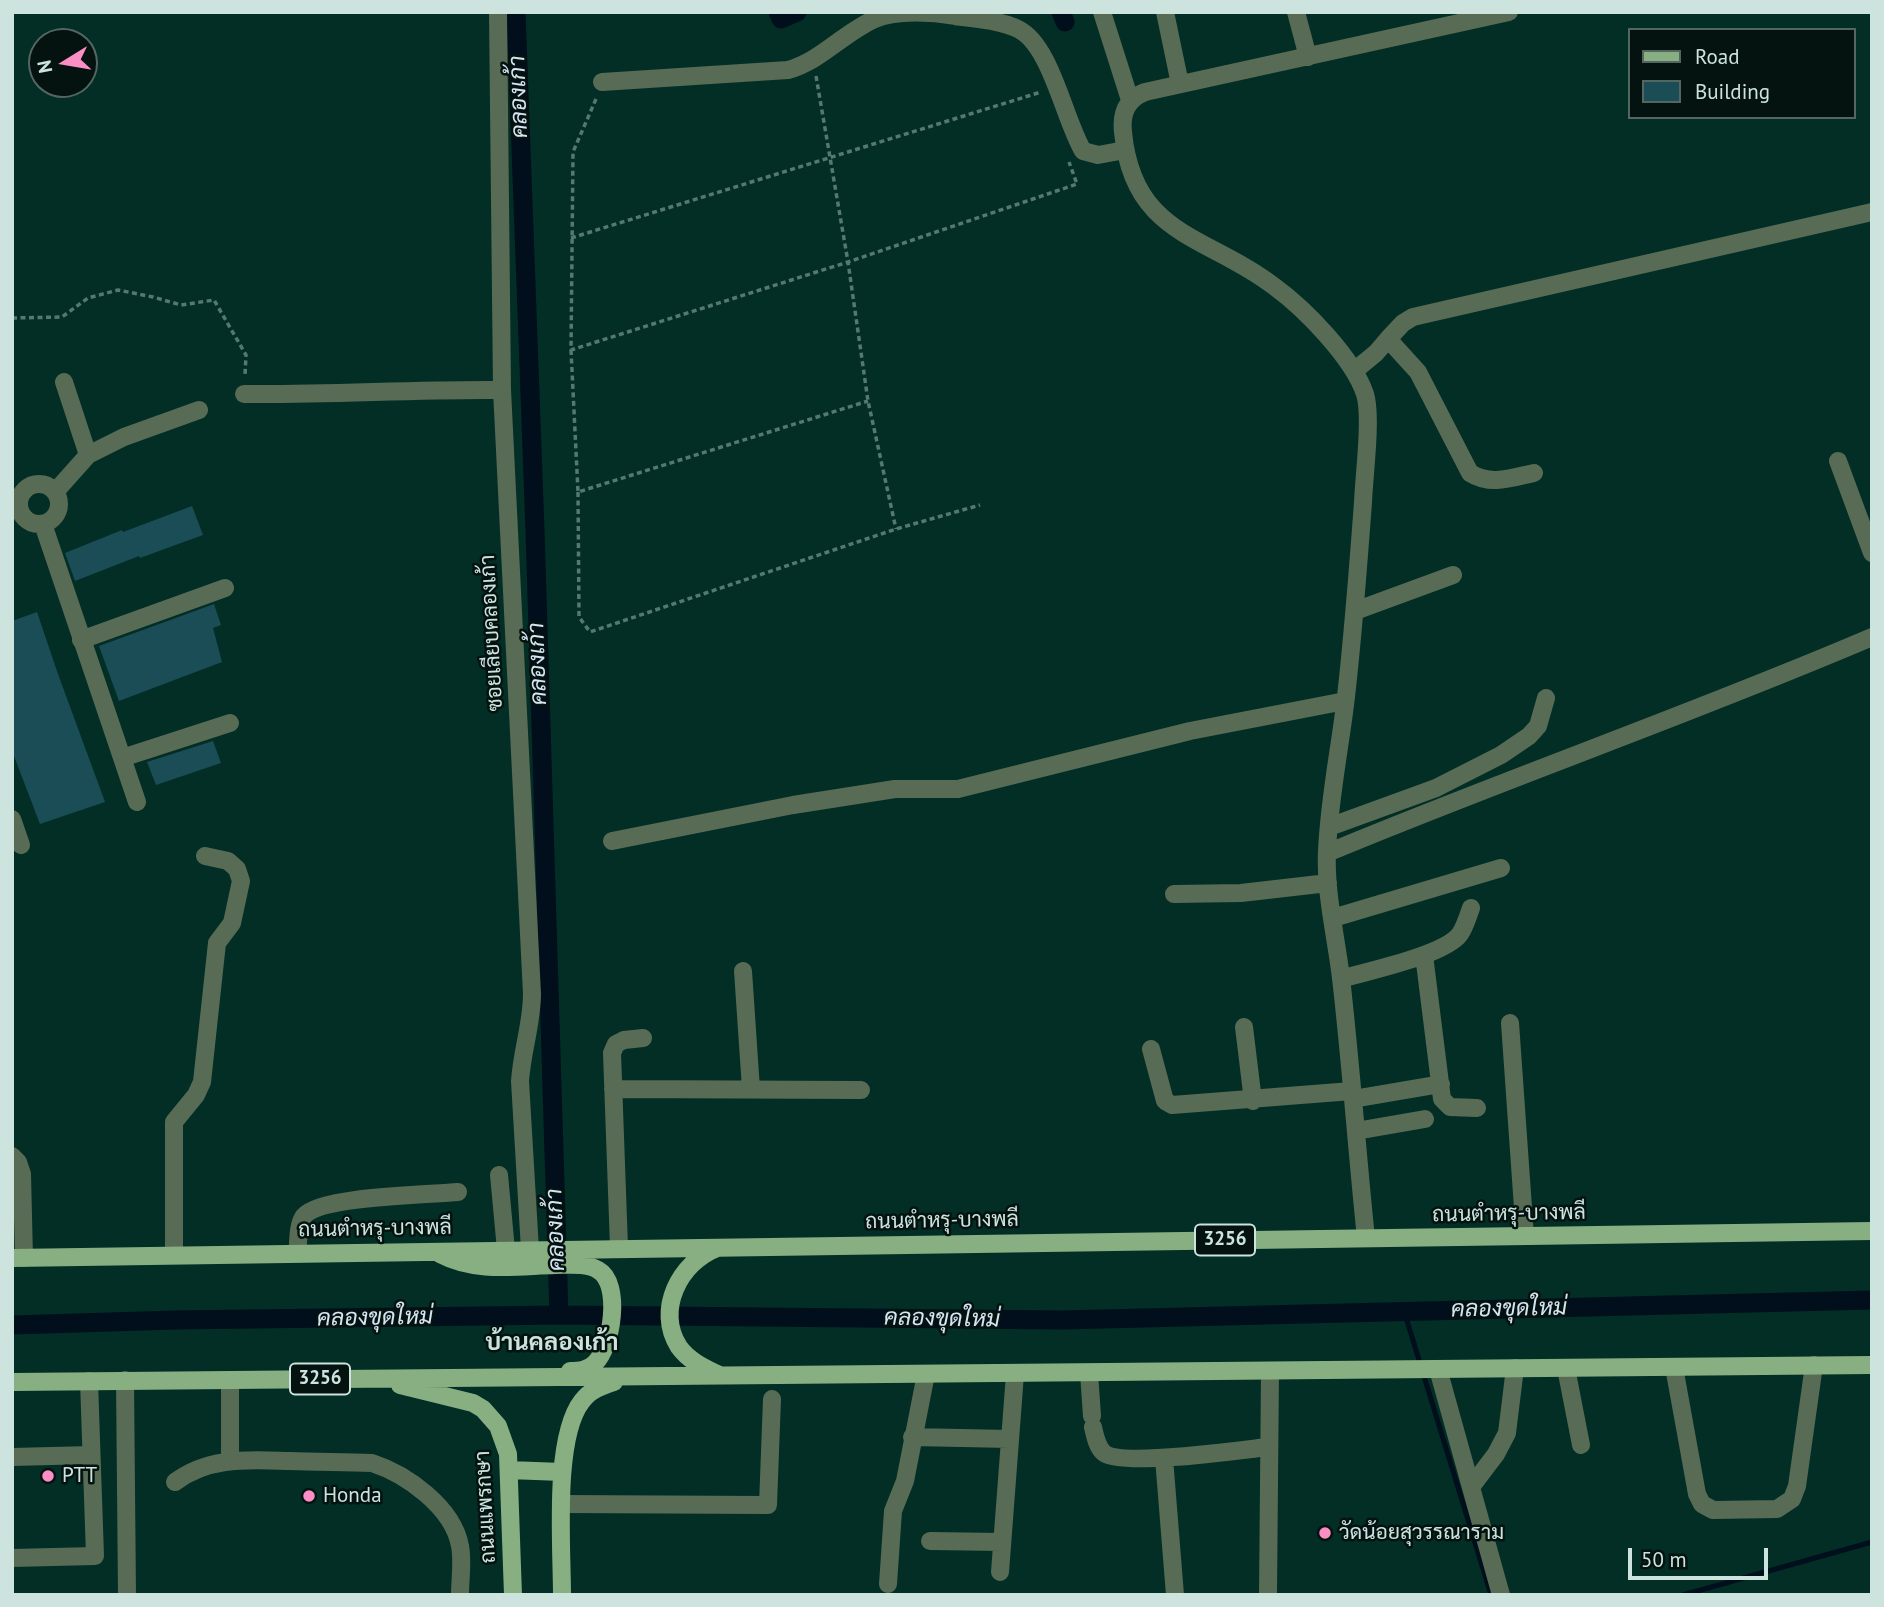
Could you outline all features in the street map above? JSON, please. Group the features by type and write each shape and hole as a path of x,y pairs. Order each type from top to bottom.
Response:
{"main road":[{"name":"ถนนตำหรุ-บางพลี","path":"18,1258 506,1250 579,1257 619,1247 1872,1231"},
{"path":"720,1247 700,1256 683,1273 671,1301 670,1319 674,1338 685,1354 723,1377"},
{"path":"435,1251 452,1260 476,1267 537,1255"},
{"path":"329,1379 415,1372 577,1371 590,1367 601,1354 611,1323 612,1302 606,1276 579,1257"},
{"name":"3256","path":"12,1382 1872,1365"},
{"name":"ถนนแพรกษา","path":"376,1378 473,1403 483,1409 498,1426 504,1439 509,1470 513,1595"},
{"path":"562,1595 562,1472 565,1441 576,1409 591,1392 628,1378"},
{"path":"509,1470 562,1472"}],"street":[{"name":"ซอยเลียบคลองเก้า","path":"498,12 502,390 532,994 532,1011 522,1054 520,1081 537,1255"},
{"path":"1102,12 1130,100 1122,121 1125,150 1133,177 1146,200 1168,223 1188,237 1274,286 1312,320 1354,370 1365,395 1367,413 1355,611 1327,852 1328,883 1341,979 1366,1238"},
{"path":"1165,12 1180,84"},
{"path":"1296,12 1308,57"},
{"path":"1130,100 1145,92 1509,12"},
{"path":"603,82 788,70 814,61 861,25 882,16 950,15 1017,28 1031,37 1049,90 1083,151 1098,155 1125,150"},
{"path":"1354,370 1376,353 1403,323 1413,317 1872,212"},
{"path":"1388,339 1418,372 1470,473 1481,480 1493,482 1534,473"},
{"path":"64,382 88,455"},
{"path":"244,394 325,395 421,389 502,390"},
{"path":"55,492 88,455 124,437 199,410"},
{"path":"1838,461 1872,553"},
{"path":"33,485 49,486 59,501 58,511 52,519 43,524 17,514 20,496 33,485"},
{"path":"43,524 137,802"},
{"path":"1355,611 1453,575"},
{"path":"81,640 225,588"},
{"path":"1327,852 1439,806 1764,683 1872,637"},
{"path":"1329,827 1436,788 1501,755 1529,736 1538,726 1546,698"},
{"path":"612,841 793,805 895,789 958,789 1190,731 1345,701"},
{"path":"122,758 230,723"},
{"path":"12,819 22,845"},
{"path":"174,1255 174,1122 196,1095 202,1082 218,943 232,923 241,881 237,869 228,861 205,856"},
{"path":"1333,918 1501,868"},
{"path":"1174,894 1241,894 1328,883"},
{"path":"1341,979 1424,955 1450,943 1460,934 1471,908"},
{"path":"1424,955 1442,1099 1450,1108 1477,1108"},
{"path":"743,971 751,1089"},
{"path":"1510,1023 1525,1236"},
{"path":"1244,1027 1253,1101"},
{"path":"619,1247 612,1053 616,1044 624,1040 643,1038"},
{"path":"1151,1049 1165,1101 1172,1105 1352,1095 1441,1084"},
{"path":"613,1089 861,1090"},
{"path":"1356,1131 1425,1119"},
{"path":"12,1156 18,1162 22,1174 18,1258"},
{"path":"499,1175 506,1250"},
{"path":"298,1253 300,1223 306,1214 318,1207 340,1201 458,1192"},
{"path":"1674,1367 1697,1494 1702,1504 1713,1510 1777,1509 1792,1499 1797,1486 1814,1365"},
{"path":"1471,1487 1496,1454 1507,1433 1515,1368"},
{"path":"1566,1368 1581,1445"},
{"path":"1438,1369 1501,1595"},
{"path":"1268,1595 1270,1371"},
{"path":"1089,1373 1092,1422 1098,1444 1104,1452 1113,1457 1164,1458 1268,1447"},
{"path":"888,1584 893,1511 905,1481 926,1374"},
{"path":"1000,1572 1015,1374"},
{"path":"125,1380 127,1595"},
{"path":"230,1380 230,1460"},
{"path":"89,1381 95,1556"},
{"path":"562,1504 768,1506 772,1399"},
{"path":"912,1437 1010,1439"},
{"path":"12,1457 91,1455"},
{"path":"1164,1458 1174,1595"},
{"path":"175,1482 202,1467 230,1460 372,1463 397,1473 420,1489 431,1499 456,1533 461,1556 460,1595"},
{"path":"930,1541 1002,1542"},
{"path":"12,1558 127,1553"}],"path":[{"path":"814,61 868,401 896,529"},
{"path":"603,82 573,152 571,350 578,492 579,617 590,632 896,529 981,505"},
{"path":"571,238 1049,90"},
{"path":"1045,104 1049,90"},
{"path":"571,350 848,262 1077,184 1068,161"},
{"path":"12,318 62,317 88,298 118,290 181,305 214,300 246,355 244,394"},
{"path":"578,492 868,401"}],"building":[{"path":"192,506 203,535 75,581 65,553"},
{"path":"214,604 221,625 213,628 222,662 119,701 99,646"},
{"path":"37,612 105,802 40,824 12,751 12,621"},
{"path":"213,741 221,763 156,785 147,762"}],"waterway":[{"name":"คลองเก้า","path":"516,12 559,1315"},
{"path":"778,12 781,19 797,12"},
{"path":"1061,12 1065,22"},
{"name":"คลองขุดใหม่","path":"12,1325 559,1315 1062,1320 1872,1300"},
{"path":"1404,1311 1491,1595"},
{"path":"1683,1595 1872,1542"}],"place":[{"name":"PTT","path":"48,1476"},
{"name":"Honda","path":"309,1496"},
{"name":"วัดน้อยสุวรรณาราม","path":"1325,1533"}],"district":[{"name":"บ้านคลองเก้า","path":"552,1343"}]}
